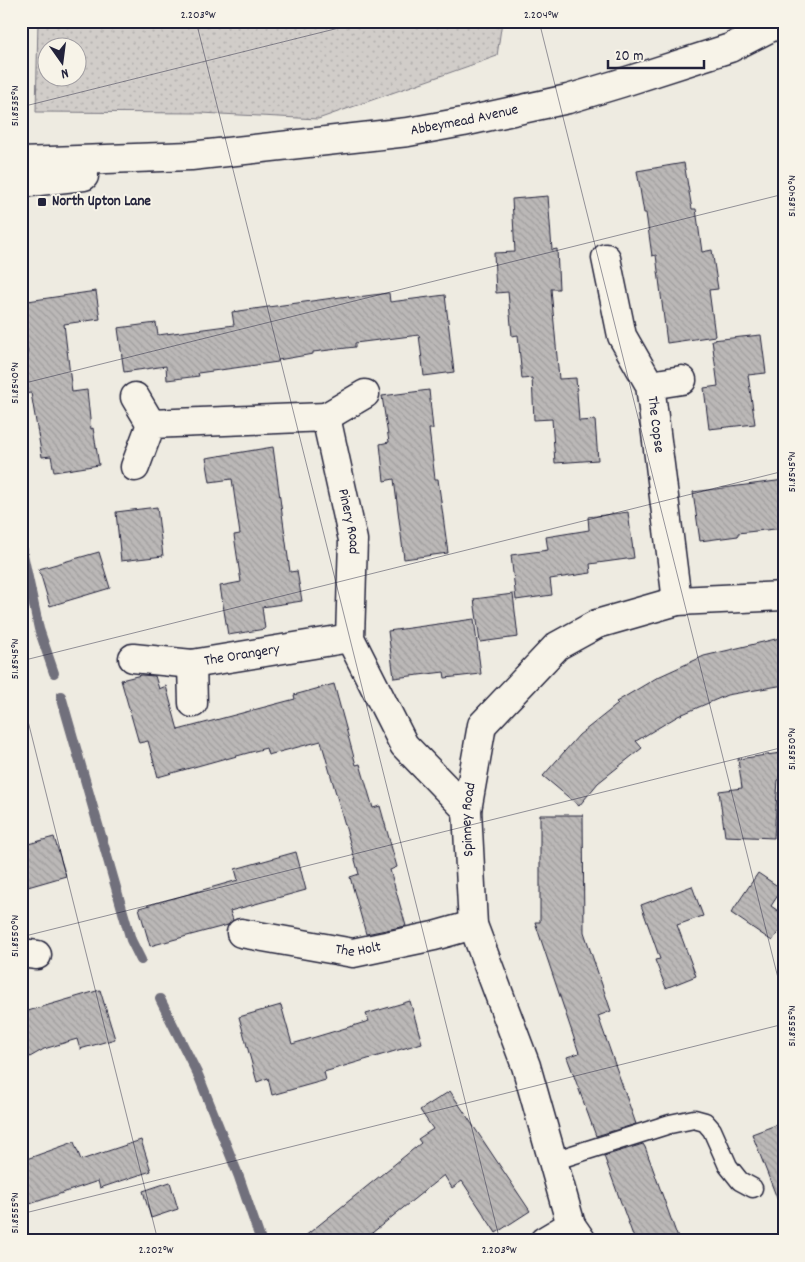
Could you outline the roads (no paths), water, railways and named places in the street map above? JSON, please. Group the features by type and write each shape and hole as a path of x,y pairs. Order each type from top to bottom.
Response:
{"street":[{"name":"Abbeymead Avenue","path":"21,162 191,156 363,137 463,122 568,99 730,48 783,21"},
{"name":"Abbeymead Avenue","path":"730,48 784,44"},
{"name":"Abbeymead Avenue","path":"21,183 102,174 191,156"},
{"name":"The Copse","path":"606,258 622,336 650,386 677,601"},
{"path":"650,386 682,380"},
{"path":"151,424 326,417 365,394"},
{"path":"135,397 151,424"},
{"name":"Pinery Road","path":"326,417 353,540 350,638 404,745 467,810"},
{"path":"134,467 151,424"},
{"name":"Spinney Road","path":"576,1233 526,1066 473,926 467,810 482,725 557,646 597,624 677,601 784,596"},
{"name":"The Orangery","path":"133,658 192,664 350,638"},
{"path":"192,664 193,703"},
{"name":"The Holt","path":"241,933 353,953 473,926"},
{"path":"544,1241 576,1233"}],"lane":[{"path":"553,1161 670,1124 694,1119 705,1122 712,1130 728,1166 740,1181 754,1188"}],"waterway":[{"path":"21,545 39,629 54,673"},
{"path":"61,696 131,940 141,960"},
{"path":"160,999 199,1077 239,1177 261,1241"}],"place":[{"name":"North Upton Lane","path":"42,202"}]}
